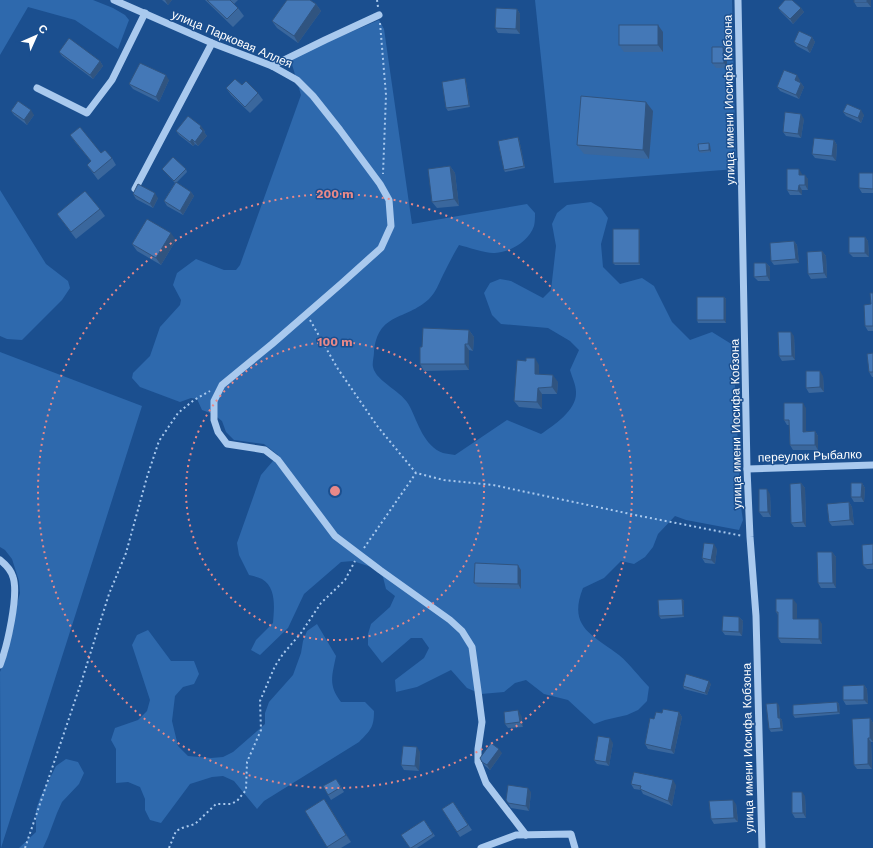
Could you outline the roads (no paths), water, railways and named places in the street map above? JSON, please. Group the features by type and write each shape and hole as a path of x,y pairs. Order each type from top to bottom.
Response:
{"street":[{"name":"улица Парковая Аллея","path":"114,0 212,43 272,66 297,80 313,96 380,184 389,200 391,226 381,248 307,314 222,385 214,401 214,420 218,432 227,444 265,450 278,460 335,536 450,620 462,631 472,647 482,722 478,749 478,762 486,783 526,835"},
{"name":"улица имени Иосифа Кобзона","path":"738,0 747,469 750,538 756,616 762,848"},
{"path":"36,88 87,113 112,80 145,13"},
{"path":"272,66 379,15"},
{"path":"135,189 212,43"},
{"name":"переулок Рыбалко","path":"747,469 873,465"},
{"path":"0,560 13,575 15,585 5,653 0,665"},
{"path":"481,848 516,835 571,834 575,848"}]}
